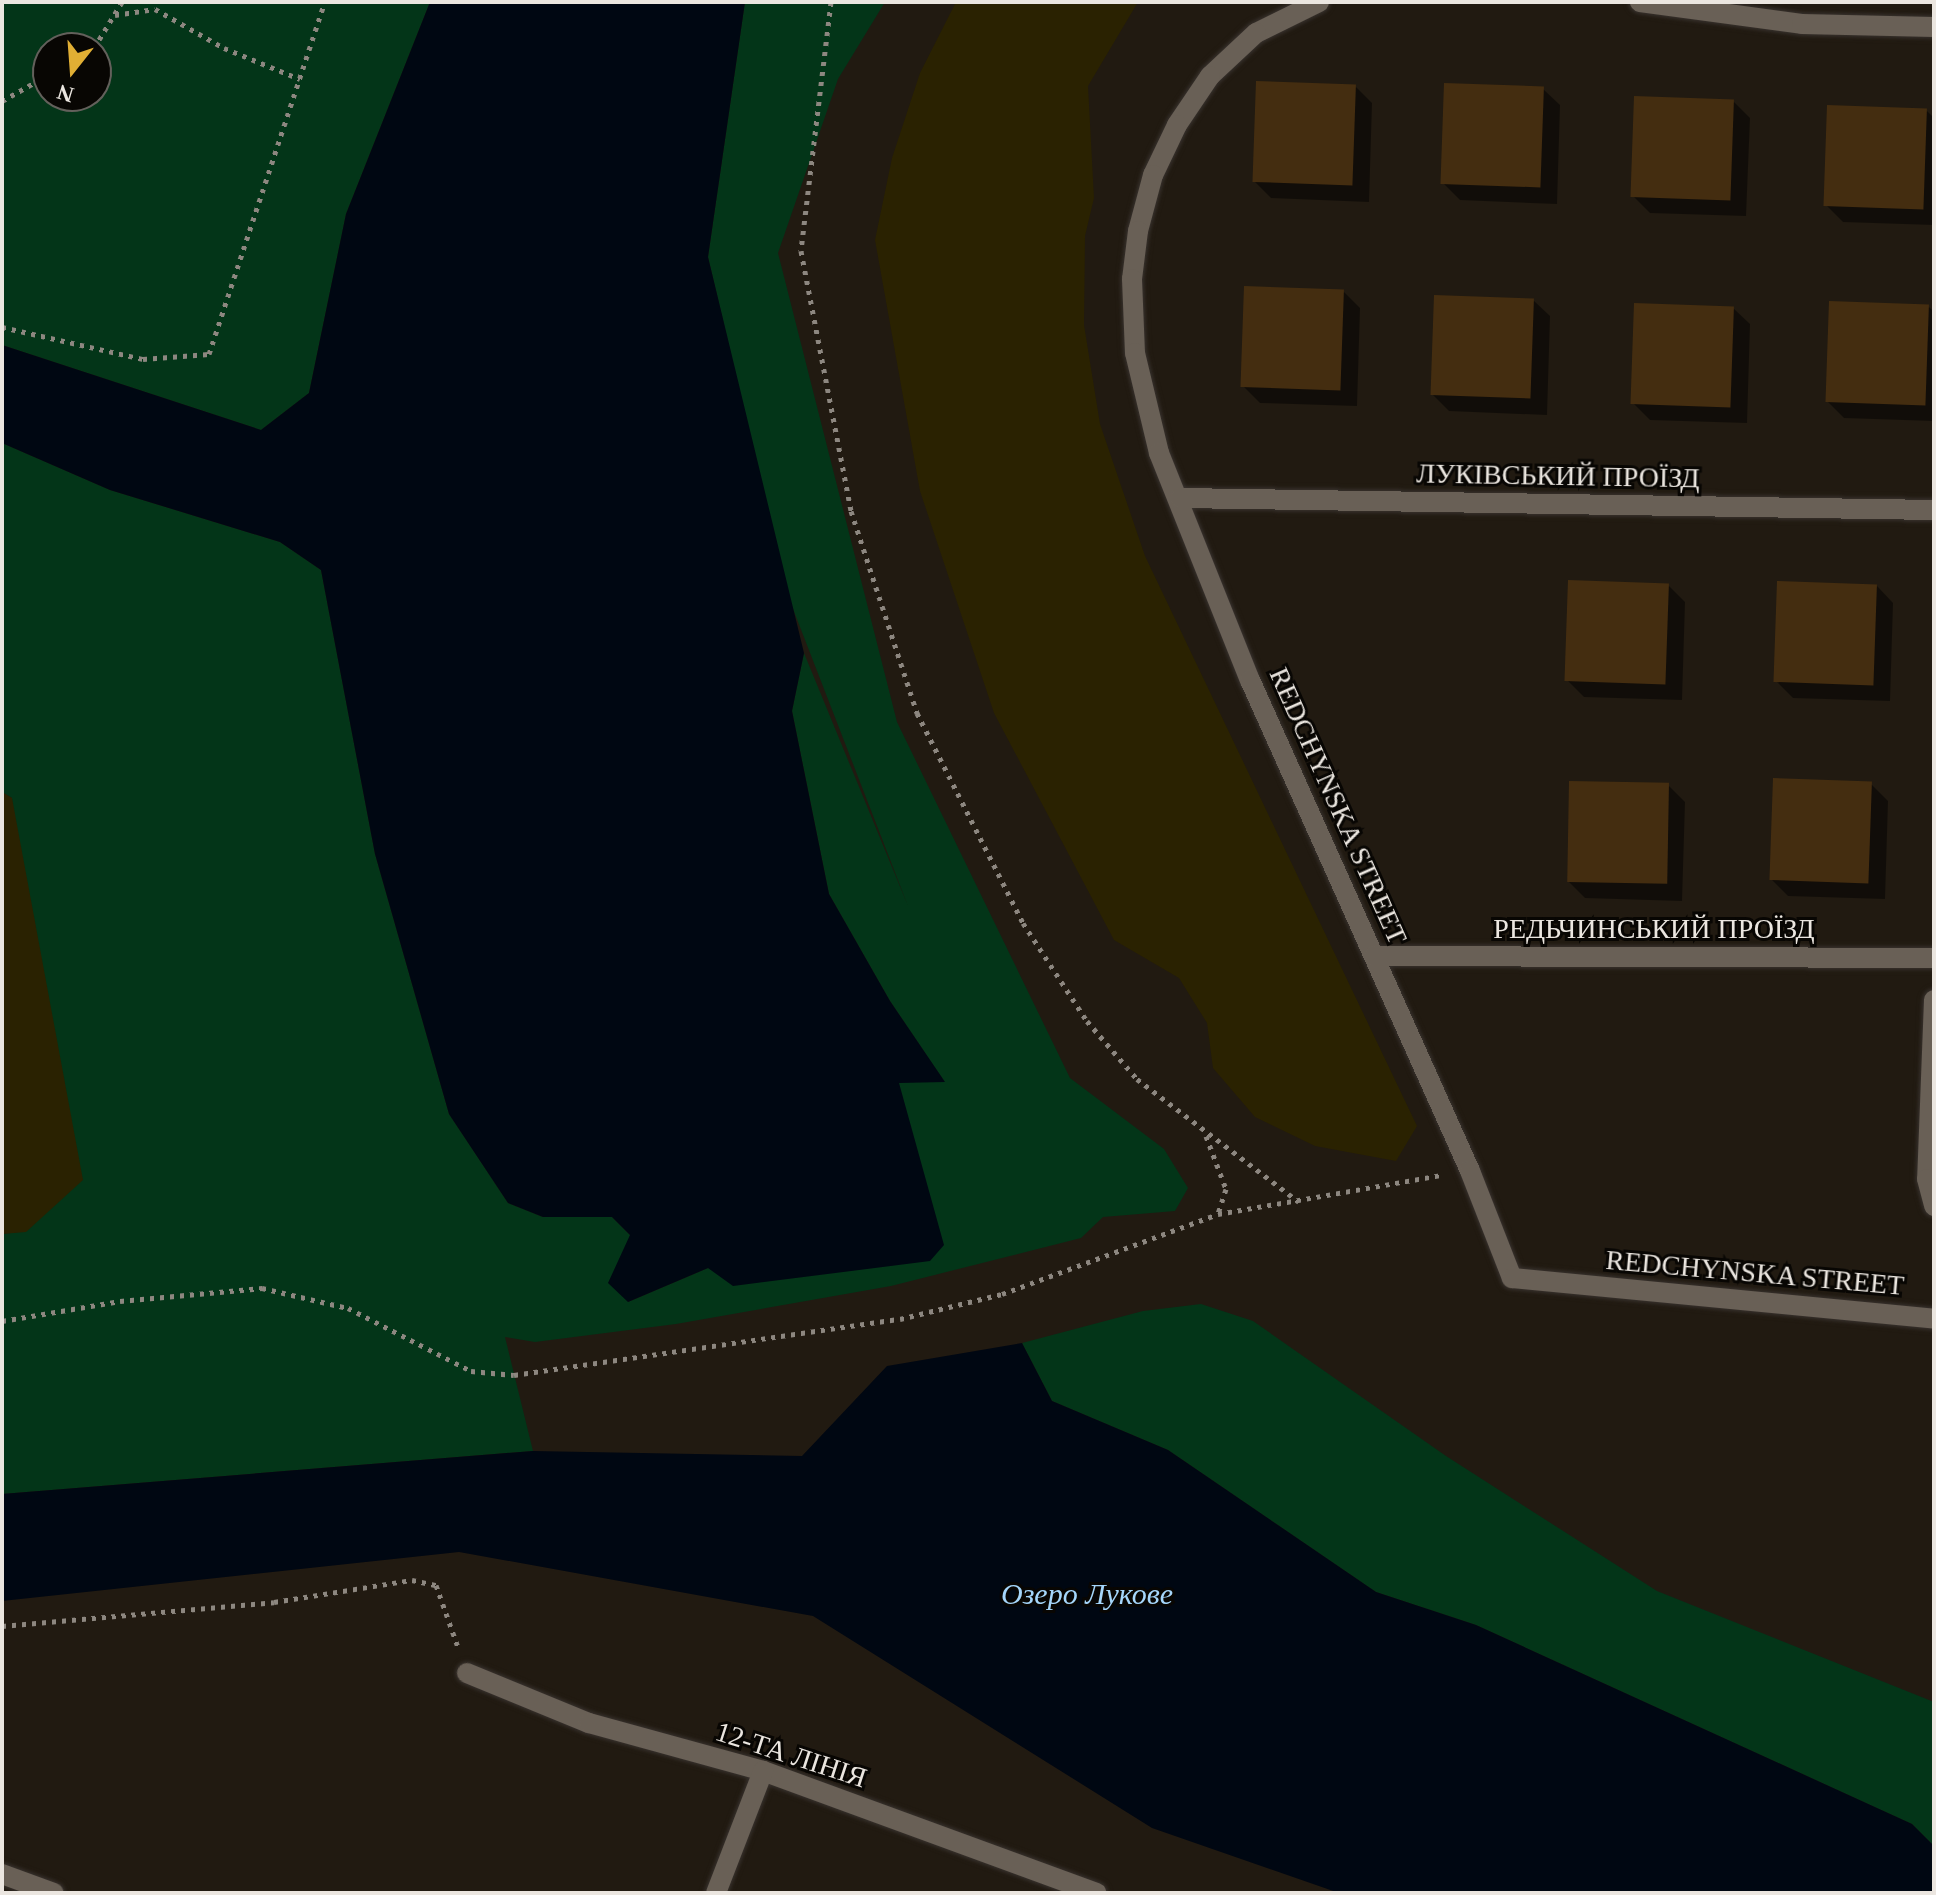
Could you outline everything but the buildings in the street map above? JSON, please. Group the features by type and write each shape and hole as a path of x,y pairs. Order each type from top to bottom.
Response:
{"street":[{"name":"REDCHYNSKA STREET","path":"1319,2 1256,33 1210,76 1177,125 1153,175 1132,279 1135,353 1159,453 1180,498 1250,680 1470,1171 1512,1278 1934,1319"},
{"path":"1640,2 1802,24 1934,27"},
{"name":"ЛУКІВСЬКИЙ ПРОЇЗД","path":"1180,498 1934,510"},
{"name":"РЕДЬЧИНСЬКИЙ ПРОЇЗД","path":"1374,956 1934,958"},
{"path":"1934,1000 1927,1179 1934,1206"},
{"name":"12-ТА ЛІНІЯ","path":"467,1673 589,1723 763,1771 1096,1893"},
{"path":"716,1893 763,1771"},
{"path":"2,1874 54,1893"}],"path":[{"path":"104,32 122,2"},
{"path":"2,327 143,359 209,354 325,2"},
{"path":"831,2 801,251 851,511 912,698 1023,923 1087,1021 1137,1079 1300,1202"},
{"path":"115,15 155,9 224,48 300,79"},
{"path":"2,101 32,84"},
{"path":"1206,1134 1226,1189 1218,1214"},
{"path":"2,1321 120,1301 262,1288 348,1308 471,1371 514,1375 900,1319 1002,1294 1218,1214 1470,1171"},
{"path":"2,1626 274,1602 412,1580 436,1585 467,1673"}],"green space":[{"path":"2,2 430,2 346,214 309,393 261,430 2,345"},
{"path":"745,2 885,2 838,79 778,253 897,722 1070,1078 1164,1149 1188,1188 1175,1211 1103,1217 1081,1238 891,1286 676,1324 535,1342 505,1337 533,1451 2,1494 2,1234 26,1231 12,798 2,792 2,443 110,490 280,542 321,570 375,854 449,1114 508,1203 543,1217 612,1217 630,1235 628,1302 708,1268 899,1082 944,1081 890,1001 829,894 792,711 804,653 908,906 788,596 708,257"},
{"path":"1201,1304 1253,1321 1446,1456 1657,1591 1934,1702 1934,1846 1912,1824 1476,1625 1376,1592 1168,1450 1052,1401 1022,1343 1143,1311"}],"sand":[{"path":"956,2 1138,2 1088,86 1094,198 1085,236 1084,325 1100,424 1145,556 1417,1126 1396,1161 1315,1146 1255,1117 1213,1068 1207,1023 1179,978 1114,940 994,713 920,491 875,240 892,158 920,73"},
{"path":"2,792 12,798 83,1180 26,1232 2,1234"}],"water":[{"path":"430,2 745,2 708,257 804,653 792,711 829,894 890,1001 945,1082 899,1083 944,1245 930,1261 733,1286 708,1268 628,1302 608,1283 630,1235 612,1217 543,1217 508,1203 449,1114 375,854 321,570 280,542 110,490 2,443 2,345 261,430 309,393 346,214"},
{"name":"Озеро Лукове","path":"1022,1343 1052,1401 1168,1450 1376,1592 1476,1625 1912,1824 1934,1846 1934,1893 1339,1893 1152,1828 813,1616 459,1552 2,1601 2,1494 533,1451 802,1456 887,1366"}]}
